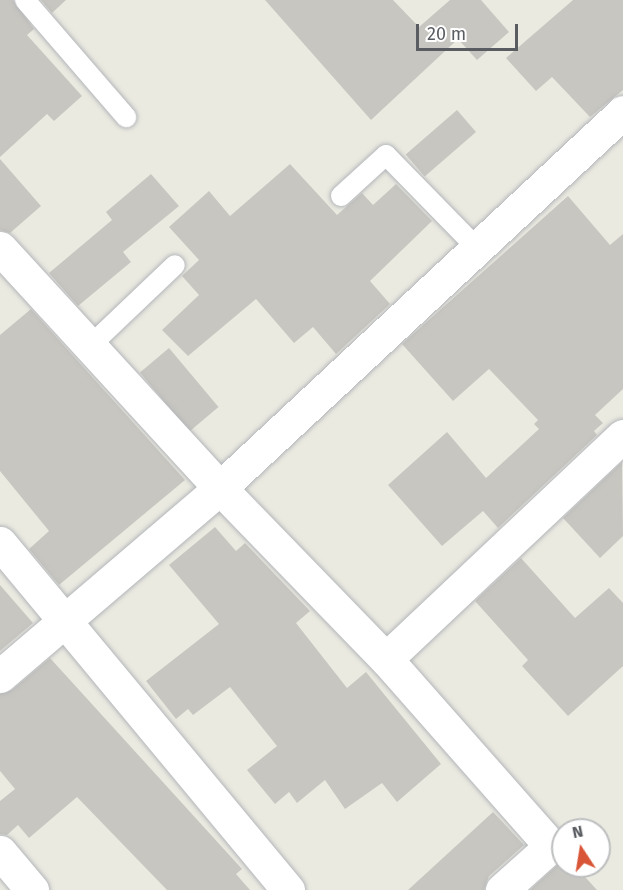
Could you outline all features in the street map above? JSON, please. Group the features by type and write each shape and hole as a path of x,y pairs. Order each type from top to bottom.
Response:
{"street":[{"path":"0,676 220,488 623,112"},
{"path":"0,248 220,488 386,659 551,846 502,890"},
{"path":"386,659 623,436"},
{"path":"0,543 288,890"},
{"path":"0,852 32,890"}],"lane":[{"path":"25,0 126,117"},
{"path":"341,196 387,155 477,248"},
{"path":"90,346 175,265"}],"building":[{"path":"0,0 13,0 34,29 27,35 82,96 54,121 47,114 0,157"},
{"path":"41,0 66,0 52,13"},
{"path":"265,0 393,0 419,27 450,0 481,0 509,32 477,60 458,39 371,120"},
{"path":"573,0 623,0 623,90 590,117 552,77 536,91 506,58"},
{"path":"457,110 476,132 425,176 406,155"},
{"path":"0,159 41,206 10,233 0,230"},
{"path":"290,164 337,215 362,193 373,205 396,184 432,221 370,281 390,304 336,354 313,327 294,343 256,299 188,356 162,330 199,295 182,276 199,260 169,227 209,191 230,216"},
{"path":"151,174 179,206 123,252 131,262 78,306 49,273 112,220 106,212"},
{"path":"568,196 610,245 623,234 623,389 595,415 603,423 594,431 597,435 498,528 483,511 442,546 388,485 447,432 486,478 539,429 534,424 538,420 489,369 453,401 402,344"},
{"path":"31,309 185,480 59,585 29,549 49,531 0,471 0,335"},
{"path":"169,348 218,407 189,431 140,372"},
{"path":"622,462 623,536 600,558 563,518"},
{"path":"215,527 236,551 245,543 310,611 296,623 347,688 366,672 441,764 397,802 382,783 345,809 325,780 297,803 289,792 275,804 247,770 277,746 230,687 193,715 188,709 176,719 146,681 219,624 169,565"},
{"path":"521,558 575,618 609,588 623,603 623,666 568,716 522,666 528,660 475,601"},
{"path":"0,585 33,623 0,651"},
{"path":"50,658 242,869 236,874 250,890 167,890 77,797 29,838 18,825 7,835 0,834 0,801 15,789 0,771 0,694 12,690"},
{"path":"493,812 524,845 489,876 484,890 408,890"},
{"path":"551,871 551,878 586,878 597,890 530,890"}]}
